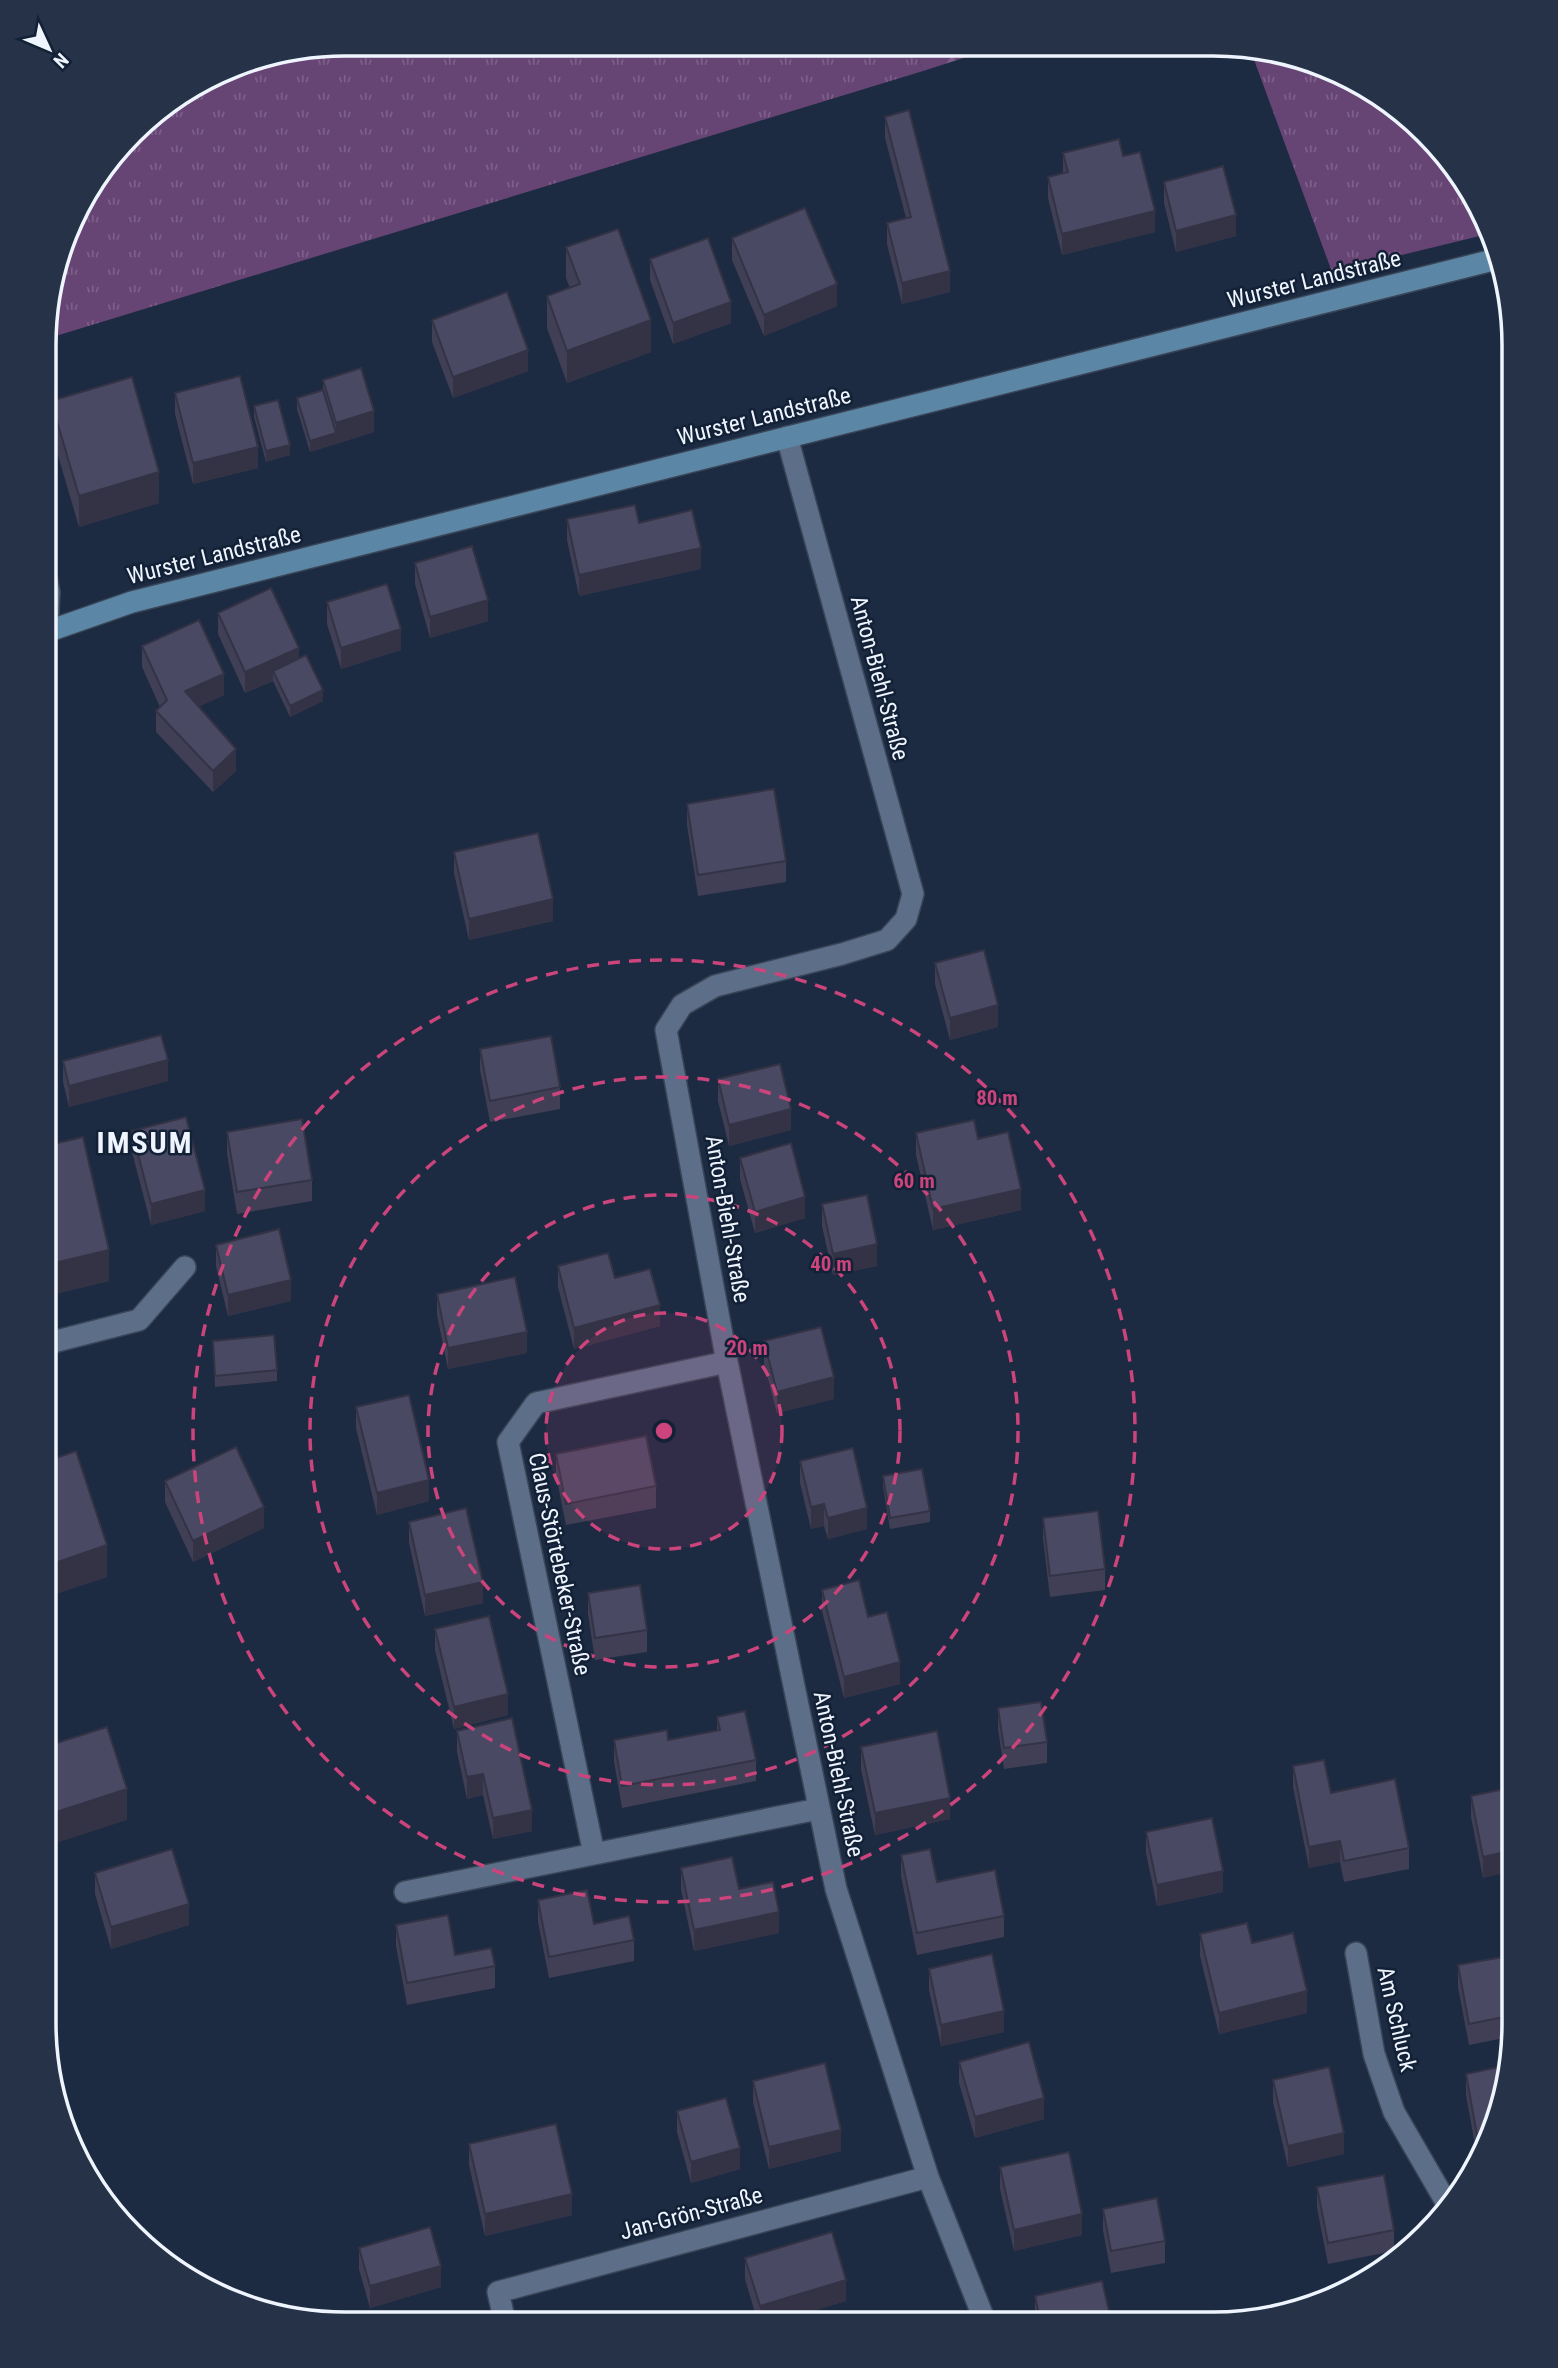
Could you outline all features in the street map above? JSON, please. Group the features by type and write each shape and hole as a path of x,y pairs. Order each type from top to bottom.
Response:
{"main road":[{"name":"Wurster Landstraße","path":"56,629 132,602 1489,261"}],"street":[{"name":"Anton-Biehl-Straße","path":"787,437 913,894 906,919 887,940 715,986 682,1005 666,1030 727,1362 836,1889 928,2177 981,2312"},
{"path":"56,1341 139,1320 185,1267"},
{"name":"Claus-Störtebeker-Straße","path":"594,1854 508,1443 536,1403 727,1362"},
{"path":"405,1892 818,1809"},
{"name":"Am Schluck","path":"1356,1953 1374,2054 1394,2112 1443,2197"},
{"name":"Jan-Grön-Straße","path":"503,2312 498,2292 928,2177"}],"green space":[{"path":"345,56 917,56 923,71 56,336 58,307 71,252 86,217 116,169 141,141 169,116 217,86 252,71 307,58"},
{"path":"917,56 970,56 923,71"},
{"path":"1254,59 1306,71 1323,78 1357,95 1389,116 1417,141 1442,169 1463,201 1480,236 1332,272"}],"building":[{"path":"909,110 950,271 902,283 887,223 911,217 885,117"},
{"path":"1119,139 1123,156 1140,152 1155,211 1062,234 1048,177 1068,172 1063,153"},
{"path":"1223,166 1236,215 1176,231 1164,182"},
{"path":"805,208 837,284 764,315 732,238"},
{"path":"618,229 651,320 567,351 547,296 580,284 566,247"},
{"path":"708,238 731,302 673,323 650,259"},
{"path":"507,292 528,350 453,377 432,320"},
{"path":"361,368 374,411 336,423 323,380"},
{"path":"240,376 258,447 193,463 175,393"},
{"path":"132,377 159,472 79,496 56,418 56,400"},
{"path":"323,390 336,433 310,441 297,398"},
{"path":"278,400 290,445 266,451 254,406"},
{"path":"635,505 639,523 692,510 701,548 579,575 567,519"},
{"path":"472,546 488,600 430,617 415,563"},
{"path":"387,584 401,629 341,648 327,602"},
{"path":"271,588 299,648 245,672 218,613"},
{"path":"199,620 224,674 185,691 236,749 213,771 156,711 167,700 142,646"},
{"path":"306,655 323,690 290,706 273,671"},
{"path":"774,789 786,861 698,875 687,804"},
{"path":"538,833 553,899 469,919 454,852"},
{"path":"984,950 998,1005 950,1018 935,963"},
{"path":"161,1035 168,1060 69,1086 63,1061"},
{"path":"551,1036 560,1087 490,1101 480,1049"},
{"path":"780,1064 791,1109 729,1125 718,1079"},
{"path":"186,1117 205,1190 151,1204 132,1131"},
{"path":"302,1119 312,1180 237,1192 227,1132"},
{"path":"974,1120 978,1139 1008,1132 1021,1189 933,1209 916,1133"},
{"path":"83,1137 109,1250 56,1263 56,1143"},
{"path":"791,1143 805,1197 755,1212 740,1158"},
{"path":"867,1195 877,1244 833,1254 822,1204"},
{"path":"279,1229 291,1280 228,1295 216,1245"},
{"path":"608,1253 615,1278 650,1269 660,1305 574,1328 558,1266"},
{"path":"515,1277 527,1332 448,1348 437,1294"},
{"path":"821,1327 834,1377 777,1392 764,1341"},
{"path":"274,1335 277,1370 215,1376 213,1341"},
{"path":"409,1395 429,1480 377,1493 356,1407"},
{"path":"646,1436 656,1486 566,1504 556,1454"},
{"path":"236,1447 264,1507 193,1541 165,1481"},
{"path":"853,1448 867,1508 828,1518 824,1504 811,1507 800,1461"},
{"path":"76,1451 107,1545 56,1563 56,1458"},
{"path":"922,1469 930,1511 890,1518 883,1476"},
{"path":"466,1508 483,1582 425,1595 409,1522"},
{"path":"1098,1511 1105,1569 1050,1576 1043,1518"},
{"path":"859,1580 868,1617 887,1612 900,1662 844,1677 822,1590"},
{"path":"640,1585 647,1630 595,1638 588,1593"},
{"path":"489,1616 508,1694 454,1707 435,1629"},
{"path":"1041,1702 1047,1742 1004,1748 998,1708"},
{"path":"745,1711 756,1760 622,1786 614,1740 667,1730 668,1740 720,1730 717,1717"},
{"path":"512,1718 532,1810 493,1818 483,1774 467,1777 457,1731"},
{"path":"107,1727 127,1789 56,1812 56,1743"},
{"path":"937,1731 950,1798 875,1813 861,1747"},
{"path":"1324,1760 1331,1793 1395,1779 1409,1848 1344,1861 1340,1841 1309,1847 1293,1766"},
{"path":"1502,1790 1502,1853 1483,1857 1471,1796"},
{"path":"1212,1818 1223,1871 1157,1885 1146,1832"},
{"path":"172,1849 189,1904 111,1927 95,1873"},
{"path":"930,1849 937,1882 995,1870 1004,1916 917,1933 901,1855"},
{"path":"732,1857 739,1889 773,1882 779,1912 694,1930 681,1868"},
{"path":"587,1890 594,1924 629,1916 634,1940 549,1957 538,1900"},
{"path":"448,1915 455,1955 491,1948 495,1966 407,1983 396,1925"},
{"path":"1247,1923 1252,1943 1293,1933 1307,1991 1219,2013 1200,1934"},
{"path":"992,1954 1004,2011 941,2025 929,1969"},
{"path":"1502,1957 1502,2017 1469,2024 1458,1965"},
{"path":"1029,2042 1044,2098 975,2117 959,2062"},
{"path":"825,2063 841,2130 769,2147 753,2081"},
{"path":"1329,2067 1344,2133 1288,2146 1273,2080"},
{"path":"1499,2067 1487,2116 1479,2135 1477,2135 1466,2074"},
{"path":"726,2098 740,2148 691,2162 677,2111"},
{"path":"556,2124 572,2194 485,2214 469,2144"},
{"path":"1069,2152 1082,2214 1014,2230 1000,2167"},
{"path":"1384,2175 1394,2230 1328,2243 1317,2187"},
{"path":"1157,2198 1165,2241 1111,2251 1103,2209"},
{"path":"430,2227 441,2266 370,2286 359,2248"},
{"path":"832,2232 846,2280 760,2306 745,2258"},
{"path":"1102,2281 1109,2312 1038,2312 1035,2296"}],"district":[{"name":"IMSUM","path":"145,1143"}]}
